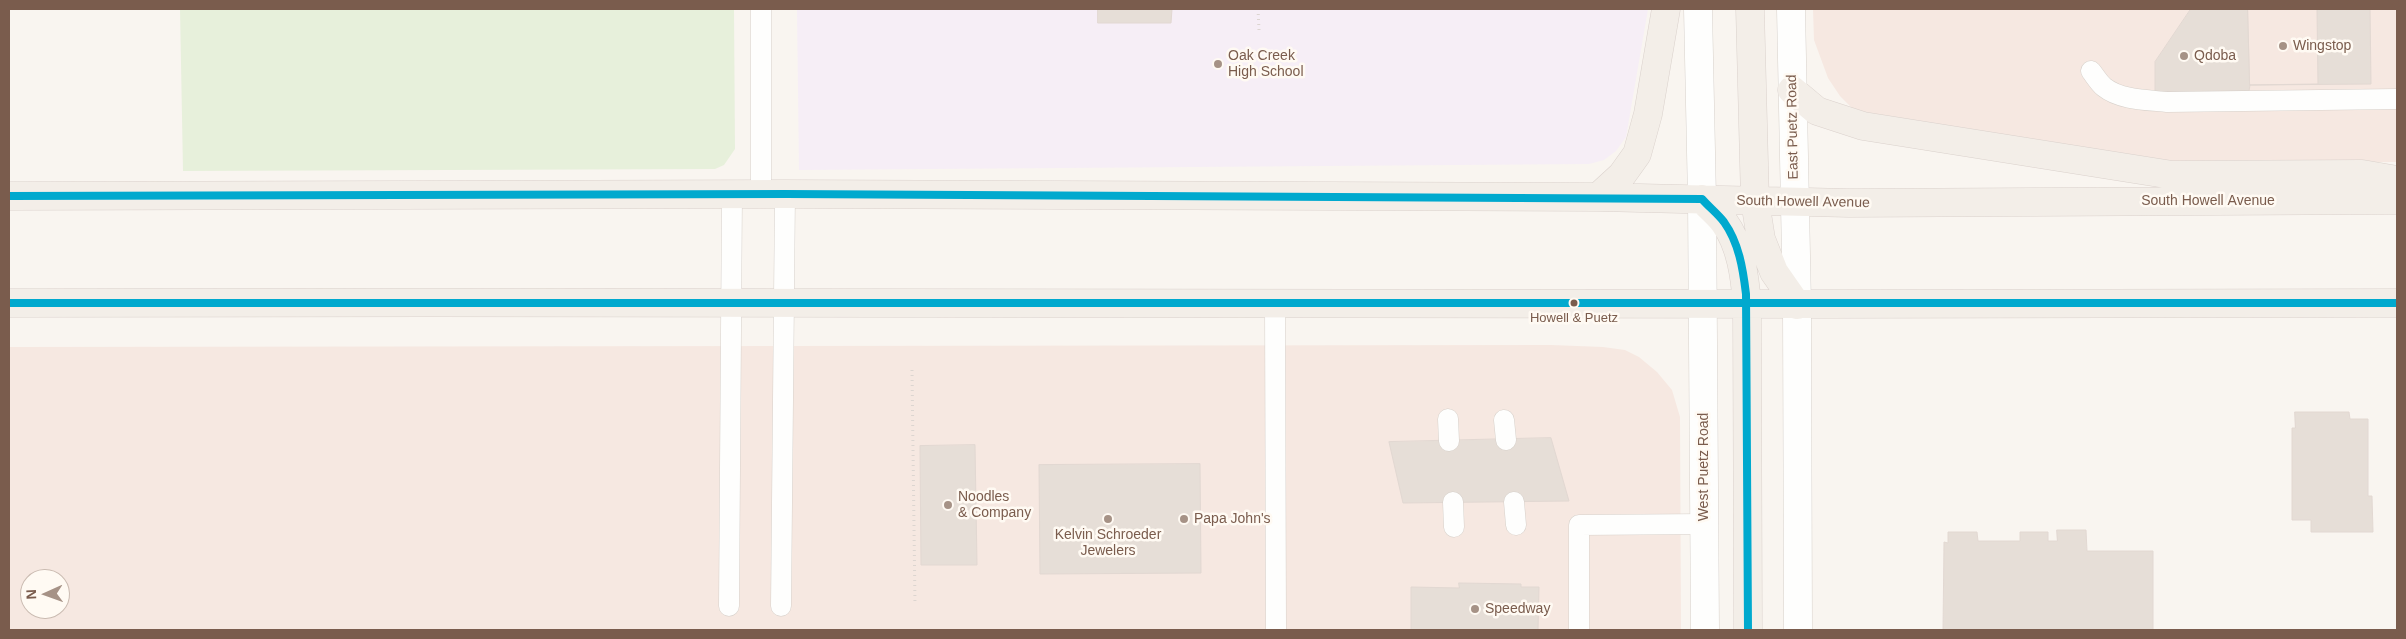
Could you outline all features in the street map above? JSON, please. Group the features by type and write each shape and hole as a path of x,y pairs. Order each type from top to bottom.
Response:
{"main road":[{"path":"1598,197 1622,175 1637,154 1648,114 1666,9"},
{"path":"1750,9 1754,201 1760,238 1774,272 1797,305"},
{"path":"1792,90 1816,111 1863,126 2172,175 2362,174 2397,180"},
{"name":"South Howell Avenue","path":"9,196 773,194 1598,197 1794,202 2397,200"},
{"path":"1702,199 1724,223 1736,246 1745,278 1747,305 1748,630"},
{"path":"9,304 1275,302 1797,305 2397,303"}],"street":[{"path":"1698,9 1703,304"},
{"name":"East Puetz Road","path":"1791,9 1797,305"},
{"name":"West Puetz Road","path":"1703,304 1705,630"},
{"path":"1797,305 1798,630"}],"lane":[{"path":"761,9 773,194 784,302 781,606"},
{"path":"2091,71 2104,87 2122,95 2144,100 2176,102 2397,99"},
{"path":"729,606 732,194"},
{"path":"1275,302 1276,630"},
{"path":"1448,419 1449,441"},
{"path":"1504,420 1506,440"},
{"path":"1453,502 1454,527"},
{"path":"1514,502 1516,525"},
{"path":"1578,630 1579,525 1705,524"}],"path":[{"path":"1258,9 1259,30"},
{"path":"912,370 914,605"}],"shaded area":[{"name":"Oak Creek High School","path":"797,9 1648,9 1626,137 1616,151 1604,160 1589,164 799,170"},
{"path":"1813,9 2397,9 2397,162 2174,163 1870,115 1853,109 1840,96 1828,78 1814,40"},
{"path":"1551,345 1603,347 1625,350 1639,357 1657,372 1672,390 1680,417 1681,630 9,630 9,347"}],"green space":[{"path":"180,9 734,9 735,149 724,165 715,169 183,171"}],"building":[{"path":"1098,9 1172,9 1171,23 1098,23"},
{"path":"2191,9 2370,9 2371,84 2250,85 2249,91 2155,92 2155,62"},
{"name":"Wingstop","path":"2248,9 2317,9 2318,84 2250,85"},
{"path":"2295,412 2349,412 2350,419 2368,419 2368,496 2372,496 2373,532 2311,532 2311,520 2292,520 2292,428 2295,428"},
{"path":"1551,438 1569,501 1403,503 1389,442"},
{"name":"Noodles & Company","path":"975,445 977,565 921,565 920,446"},
{"path":"1200,464 1201,573 1040,574 1039,465"},
{"path":"2057,530 2086,530 2087,551 2153,551 2153,630 1943,630 1944,542 1948,543 1948,532 1977,532 1978,541 2020,541 2020,532 2048,532 2048,541 2057,541"},
{"name":"Speedway","path":"1459,583 1521,584 1521,587 1539,587 1538,630 1411,630 1411,587 1459,588"}],"transit line":[{"path":"9,196 785,194 1702,199 1724,222 1737,247 1746,294 1748,630"},
{"path":"9,303 2397,303"}],"place":[{"name":"Wingstop","path":"2283,46"},
{"name":"Qdoba","path":"2184,56"},
{"name":"Oak Creek High School","path":"1218,64"},
{"name":"Howell & Puetz","path":"1574,303"},
{"name":"Noodles & Company","path":"948,505"},
{"name":"Kelvin Schroeder Jewelers","path":"1108,519"},
{"name":"Papa John's","path":"1184,519"},
{"name":"Speedway","path":"1475,609"}]}
